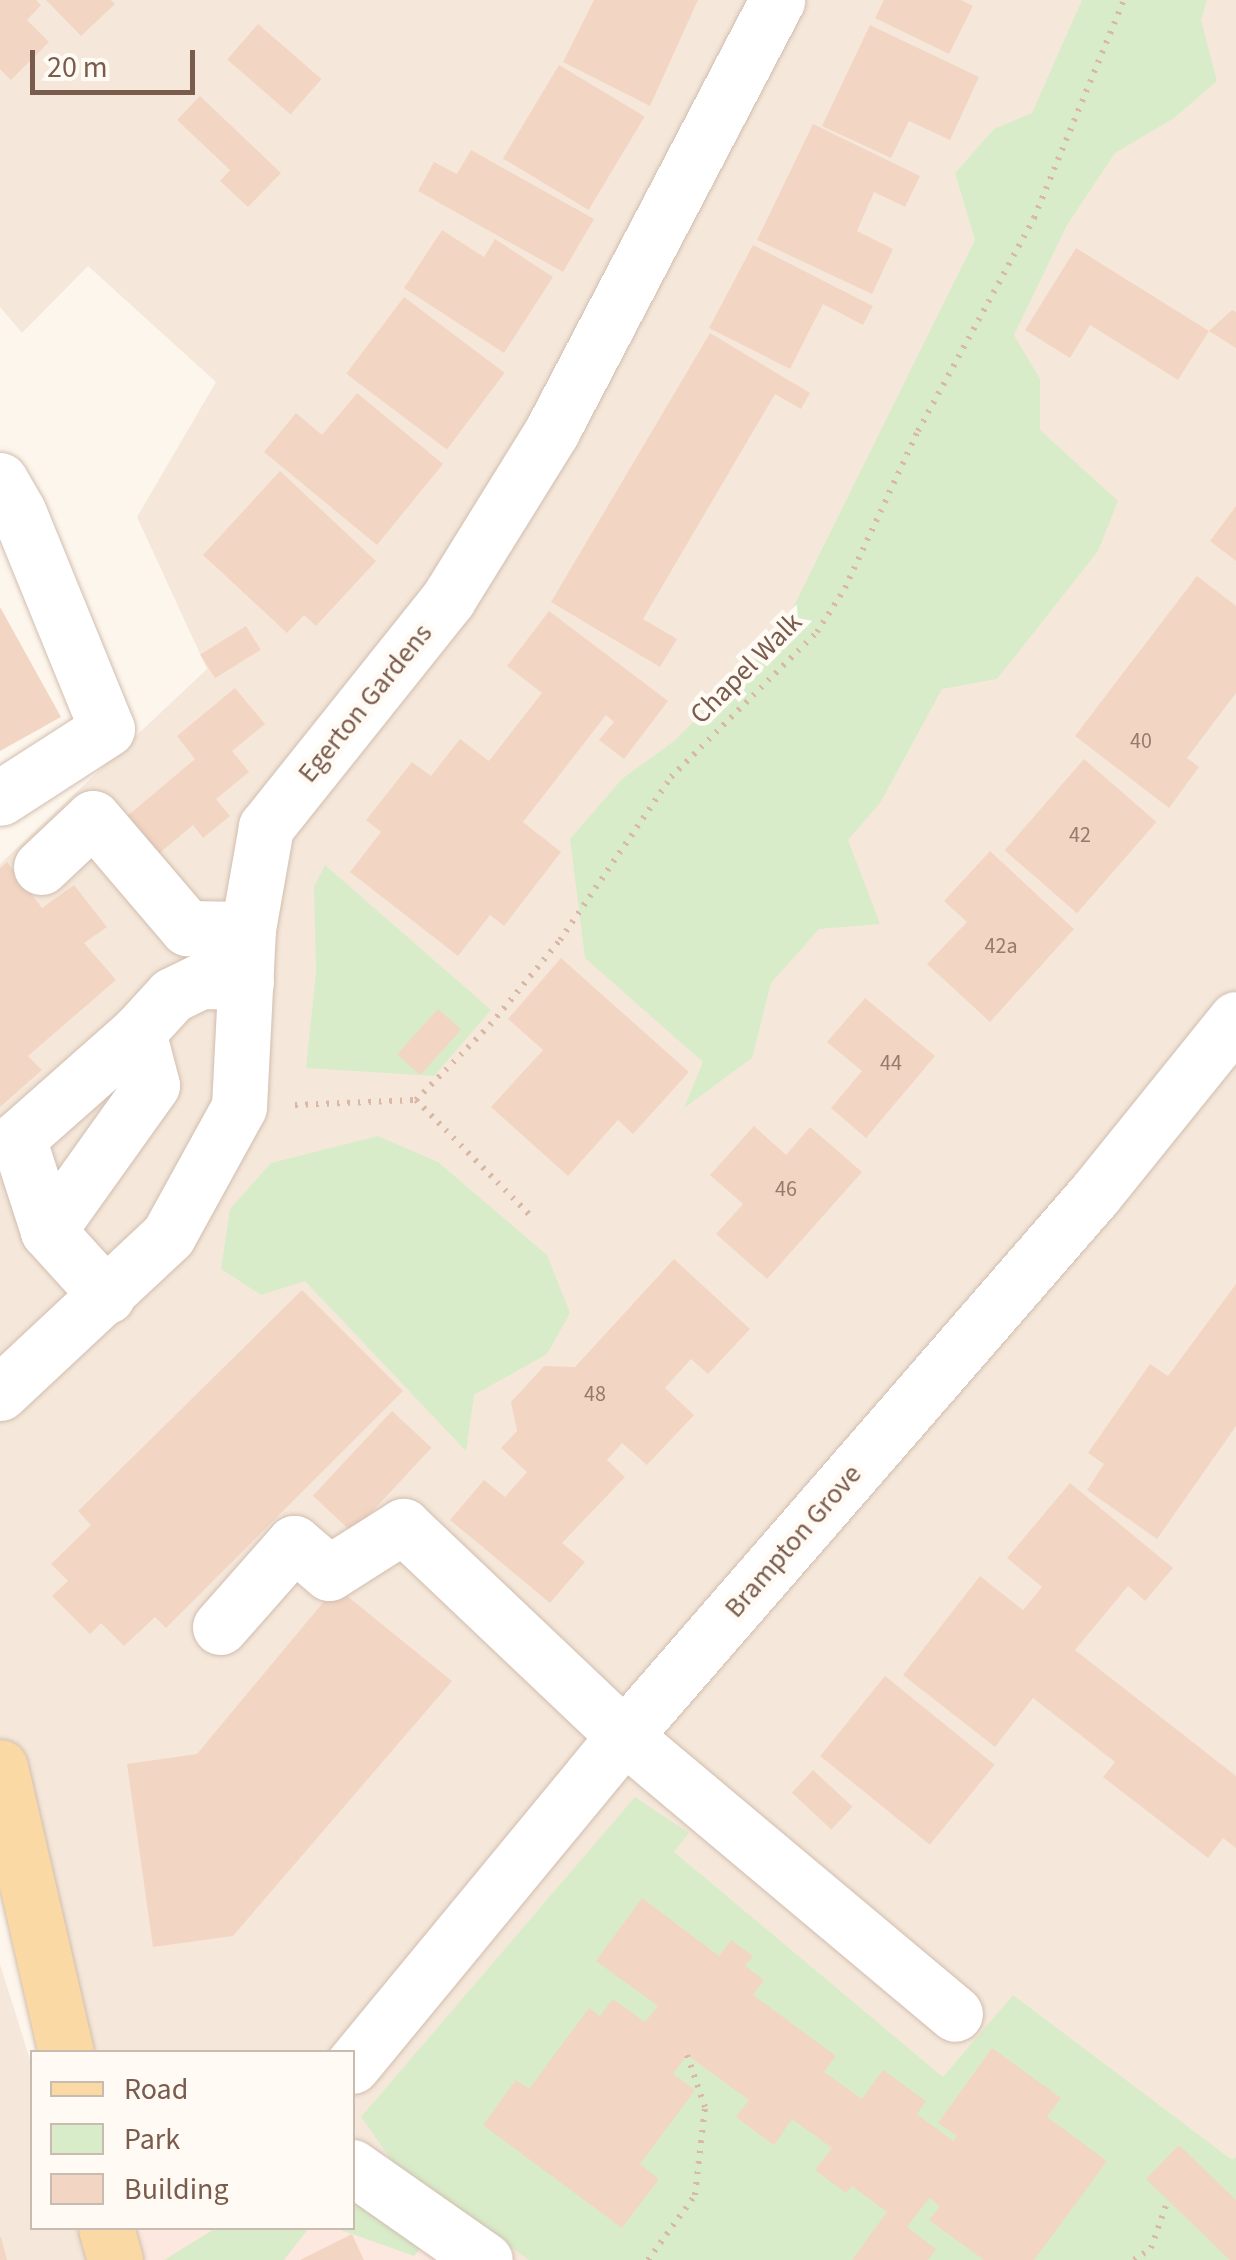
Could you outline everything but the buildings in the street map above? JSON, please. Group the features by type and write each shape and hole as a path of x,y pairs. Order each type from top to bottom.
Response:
{"main road":[{"path":"0,1767 66,2050"}],"street":[{"name":"Egerton Gardens","path":"0,1394 168,1236 239,1107 247,956 266,827 448,600 532,465 656,239 778,0"},
{"path":"0,480 18,510 107,729 0,798"},
{"path":"41,868 94,818 188,928 247,956"},
{"path":"107,1296 48,1231 18,1138 138,1032 172,995 247,956"},
{"name":"Brampton Grove","path":"355,2062 624,1736 1094,1196 1236,1019"},
{"path":"48,1231 152,1085 138,1032"},
{"path":"220,1627 294,1543 330,1573 403,1526 624,1736 955,2014"},
{"path":"355,2170 485,2260"}],"path":[{"name":"Chapel Walk","path":"416,1100 490,1025 560,940 671,777 817,632 845,588 918,431 1034,218 1124,0"},
{"path":"239,1107 416,1100 529,1214"},
{"path":"648,2260 695,2195 705,2107 688,2055"},
{"path":"1134,2260 1151,2248 1168,2200"}],"shaded area":[{"path":"0,0 1236,0 1236,2260 487,2260 355,2166 355,2050 67,2050 0,1763 0,864 207,669 137,517 216,382 88,266 22,333 0,307"},
{"path":"0,1964 30,2060 30,2230 85,2230 95,2260 0,2260"},
{"path":"355,2229 480,2260 115,2260 127,2230"}],"green space":[{"path":"1082,0 1207,0 1201,20 1217,81 1174,118 1115,153 1067,225 1014,335 1040,379 1040,430 1118,501 1098,551 997,679 942,689 880,803 848,840 880,924 819,929 771,983 752,1058 684,1108 703,1062 585,958 570,839 622,779 674,741 778,638 975,240 955,173 994,129 1032,113"},
{"path":"325,865 491,1010 434,1076 306,1068 316,972 314,887"},
{"path":"378,1136 438,1162 547,1255 570,1313 547,1354 474,1395 466,1451 305,1281 261,1295 221,1269 230,1209 271,1163"},
{"path":"635,1797 689,1833 674,1852 943,2077 1013,1995 1232,2160 1236,2157 1236,2260 529,2260 395,2165 361,2117"},
{"path":"355,2178 438,2228 414,2256 341,2230 355,2230"},
{"path":"213,2230 307,2230 284,2260 164,2260"}]}
